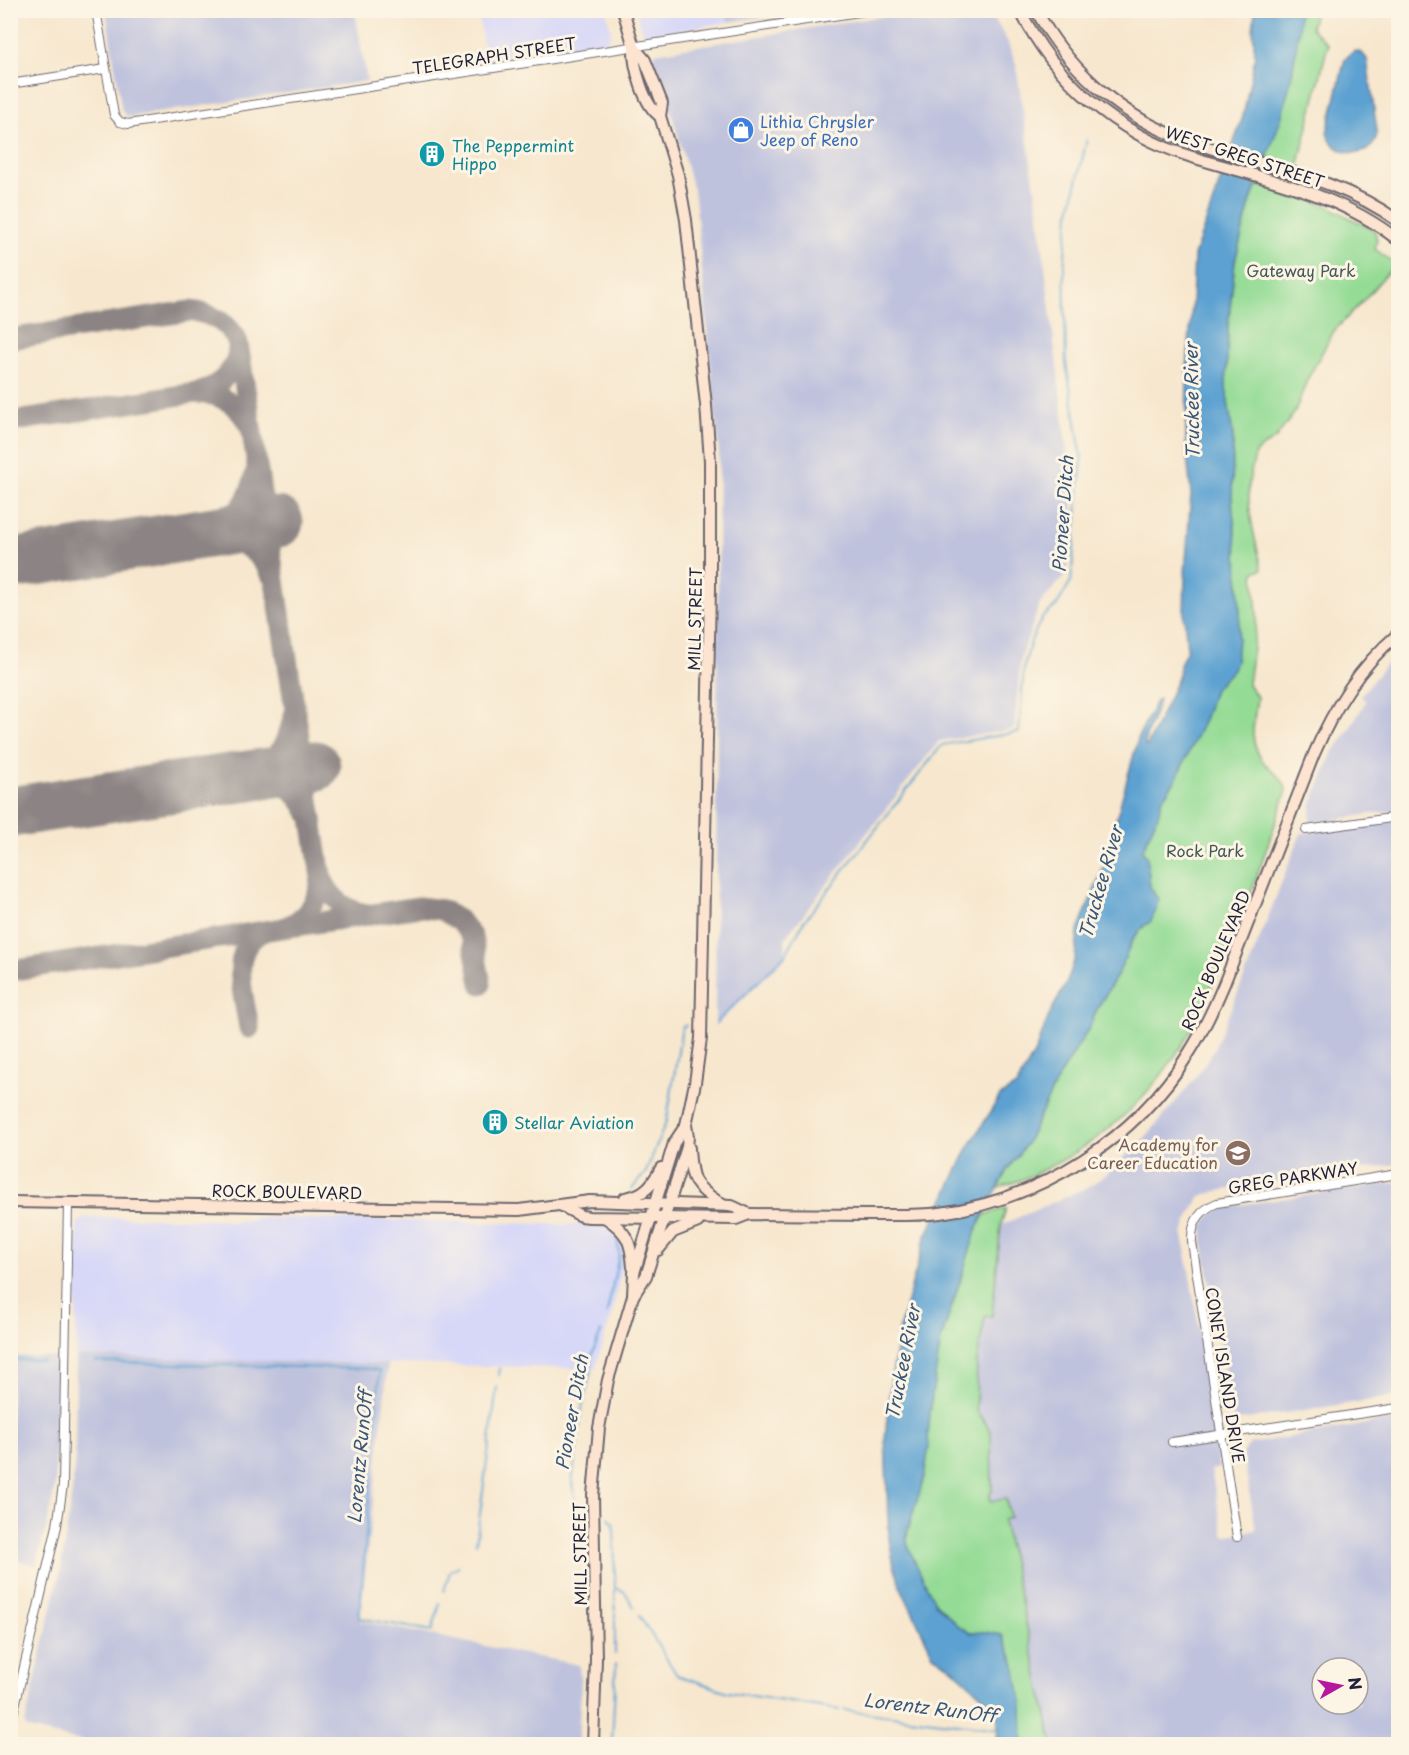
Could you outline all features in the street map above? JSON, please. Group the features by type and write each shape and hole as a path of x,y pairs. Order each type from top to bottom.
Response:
{"main road":[{"name":"MILL STREET","path":"622,10 634,47 634,64 653,112 660,116 678,175 686,220 707,415 710,481 702,1023 695,1083 686,1125 688,1137 646,1276 633,1296"},
{"name":"WEST GREG STREET","path":"1020,10 1043,50 1066,77 1091,102 1140,136 1200,159 1286,185 1352,209 1398,240"},
{"name":"WEST GREG STREET","path":"1036,10 1066,55 1102,92 1145,121 1172,134 1351,193 1398,221"},
{"name":"ROCK BOULEVARD","path":"562,1206 581,1216 650,1219 736,1219 749,1214 910,1215 941,1213 972,1207 1023,1191 1066,1170 1111,1140 1152,1101 1189,1054 1224,984 1314,754 1329,722 1362,670 1398,634"},
{"name":"MILL STREET","path":"593,1744 596,1659 593,1517 595,1459 604,1395 633,1296 634,1273 650,1219 674,1143 686,1125"},
{"path":"688,1137 690,1166 694,1182 703,1192 723,1205"},
{"path":"605,1202 638,1195 649,1188 674,1143"},
{"name":"ROCK BOULEVARD","path":"10,1202 491,1210 605,1202 723,1205 738,1207 749,1214"},
{"path":"606,1218 622,1230 629,1240 634,1273"},
{"path":"651,1260 673,1233 691,1224 710,1219"}],"street":[{"path":"10,84 105,69 96,10"},
{"name":"TELEGRAPH STREET","path":"105,69 114,115 120,122 133,124 872,10"},
{"path":"1306,830 1398,817"},
{"name":"GREG PARKWAY","path":"1197,1217 1208,1207 1217,1203 1398,1174"},
{"path":"10,1727 57,1526 65,1457 69,1203"},
{"name":"CONEY ISLAND DRIVE","path":"1197,1217 1193,1225 1192,1242 1237,1537"},
{"path":"1172,1442 1398,1408"},
{"path":"10,1738 37,1744"}],"shaded area":[{"path":"726,10 813,11 728,22"},
{"path":"921,10 981,11 993,16 1007,41 1016,65 1038,209 1073,500 1067,573 1040,604 1021,656 1014,729 939,741 785,938 786,957 715,1026 719,451 695,197 672,114 652,59 655,53"},
{"path":"106,11 355,11 367,81 128,117 122,111"},
{"path":"478,11 606,11 611,30 610,37 607,41 486,61"},
{"path":"636,11 726,11 728,22 647,35 642,31"},
{"path":"1398,652 1398,810 1310,823 1311,806 1332,754 1366,701 1361,695"},
{"path":"1398,820 1398,1164 1216,1191 1199,1198 1186,1223 1183,1235 1211,1401 1219,1468 1211,1470 1224,1536 1256,1530 1243,1454 1249,1444 1398,1419 1398,1734 1394,1744 1053,1744 1002,1519 1007,1499 990,1502 976,1410 977,1361 985,1316 992,1316 1001,1225 1088,1187 1107,1174 1145,1138 1193,1081 1214,1050 1301,833"},
{"path":"1398,1182 1398,1396 1240,1420 1233,1419 1203,1242 1203,1228 1206,1221 1212,1214 1226,1207"},
{"path":"84,1217 224,1219 229,1222 250,1221 254,1218 278,1218 598,1225 612,1229 620,1238 624,1244 624,1257 613,1310 595,1369 76,1356 77,1224"},
{"path":"11,1356 58,1357 55,1485 36,1565 11,1559"},
{"path":"76,1356 388,1364 360,1621 579,1665 581,1686 578,1744 94,1744 29,1729 25,1726 61,1569 72,1492 75,1462"}],"green space":[{"path":"1299,11 1315,11 1311,28 1328,44 1298,167 1267,157 1289,85"},
{"path":"1257,185 1324,204 1375,231 1377,240 1375,249 1395,264 1334,331 1307,380 1295,412 1276,438 1256,452 1251,473 1249,506 1262,569 1254,572 1257,617 1248,684 1257,697 1253,735 1256,750 1263,762 1280,778 1286,793 1246,907 1198,1017 1181,1047 1161,1075 1115,1123 1089,1143 1030,1176 998,1188 1007,1170 1026,1144 1056,1082 1089,1028 1098,1007 1118,974 1133,939 1151,921 1158,899 1150,887 1147,857 1142,851 1158,815 1162,799 1175,781 1204,720 1214,689 1232,670 1236,661 1240,614 1232,500 1233,436 1226,388 1228,327 1235,261"},
{"path":"1006,1208 1001,1225 992,1316 985,1316 977,1361 976,1410 991,1431 992,1492 990,1501 1006,1499 1010,1518 1003,1520 1053,1744 1023,1744 1014,1662 1002,1635 985,1632 970,1633 957,1625 935,1602 923,1582 907,1542 908,1525 924,1478 932,1395 941,1340 977,1228 984,1215"}],"water":[{"name":"Truckee River","path":"1255,11 1299,11 1299,28 1292,75 1281,119 1250,203 1235,261 1228,327 1226,388 1233,436 1232,500 1240,614 1236,661 1233,670 1214,689 1204,720 1175,781 1162,799 1158,815 1142,851 1147,857 1150,887 1158,899 1151,921 1133,939 1118,974 1098,1007 1089,1028 1056,1082 1026,1144 1007,1170 977,1228 941,1340 932,1395 929,1446 924,1478 907,1533 907,1542 914,1560 935,1602 957,1625 970,1633 985,1632 1002,1635 1014,1662 1022,1703 1023,1744 997,1744 998,1721 991,1704 952,1668 933,1655 902,1590 894,1566 889,1540 885,1438 891,1379 900,1327 925,1238 967,1150 1000,1096 1016,1086 1035,1052 1050,1013 1067,982 1075,958 1078,930 1103,868 1139,735 1159,699 1147,733 1145,745 1147,746 1177,680 1187,649 1184,616 1185,574 1191,494 1186,447 1187,369 1194,256 1243,116 1255,57 1253,31"},
{"path":"1354,51 1362,53 1367,59 1377,131 1375,141 1370,148 1355,153 1338,148 1331,142 1327,133 1345,59"}],"waterway":[{"name":"Pioneer Ditch","path":"717,1022 786,954 804,921 942,745 1019,732 1024,666 1032,638 1042,618 1057,605 1071,581 1082,459 1066,363 1064,266 1069,215 1087,139"},
{"name":"Pioneer Ditch","path":"632,1189 646,1172 667,1119 682,1027 686,1025"},
{"name":"Pioneer Ditch","path":"607,1313 619,1255 617,1236"},
{"name":"Pioneer Ditch","path":"575,1498 572,1483 581,1413 591,1370 590,1360 601,1332"},
{"name":"Lorentz RunOff","path":"10,1359 43,1361"},
{"name":"Lorentz RunOff","path":"96,1362 380,1371 359,1618 432,1631 440,1603"},
{"name":"Lorentz RunOff","path":"499,1375 500,1368"},
{"name":"Lorentz RunOff","path":"476,1543 497,1387"},
{"name":"Pioneer Ditch","path":"609,1518 614,1524 615,1588 625,1592 634,1607"},
{"name":"Lorentz RunOff","path":"444,1591 450,1571 459,1566"},
{"name":"Pioneer Ditch","path":"615,1588 615,1654"},
{"name":"Lorentz RunOff","path":"639,1615 677,1675 728,1692 839,1710"},
{"name":"Pioneer Ditch","path":"612,1743 616,1664"},
{"name":"Lorentz RunOff","path":"844,1710 999,1729"}],"taxiway":[{"path":"10,339 190,311 219,320 235,336 238,343 321,877 314,902 305,915 283,928 10,971"},
{"path":"10,422 201,392 215,385 227,375 235,363 238,348"},
{"path":"196,393 213,395 228,401 246,419 250,427"},
{"path":"201,534 221,525 237,512 249,495 255,473"},
{"path":"202,534 224,537 243,544 259,557 271,575"},
{"path":"259,774 281,749 289,734 293,717"},
{"path":"259,774 288,787 304,804 308,812"},
{"path":"10,815 25,810"},
{"path":"320,871 326,887 337,900 350,909 367,914"},
{"path":"289,927 419,907 442,910 460,921 472,937 481,984"},
{"path":"249,1028 242,989 241,962 252,940 263,932"}],"runway":[{"path":"10,564 278,522"},
{"path":"10,812 315,766"}],"place":[{"name":"Lithia Chrysler Jeep of Reno","path":"741,130"},
{"name":"The Peppermint Hippo","path":"432,154"},
{"name":"Stellar Aviation","path":"495,1122"},
{"name":"Academy for Career Education","path":"1238,1153"}],"park label":[{"name":"Gateway Park","path":"1301,270"},
{"name":"Rock Park","path":"1205,850"}]}
